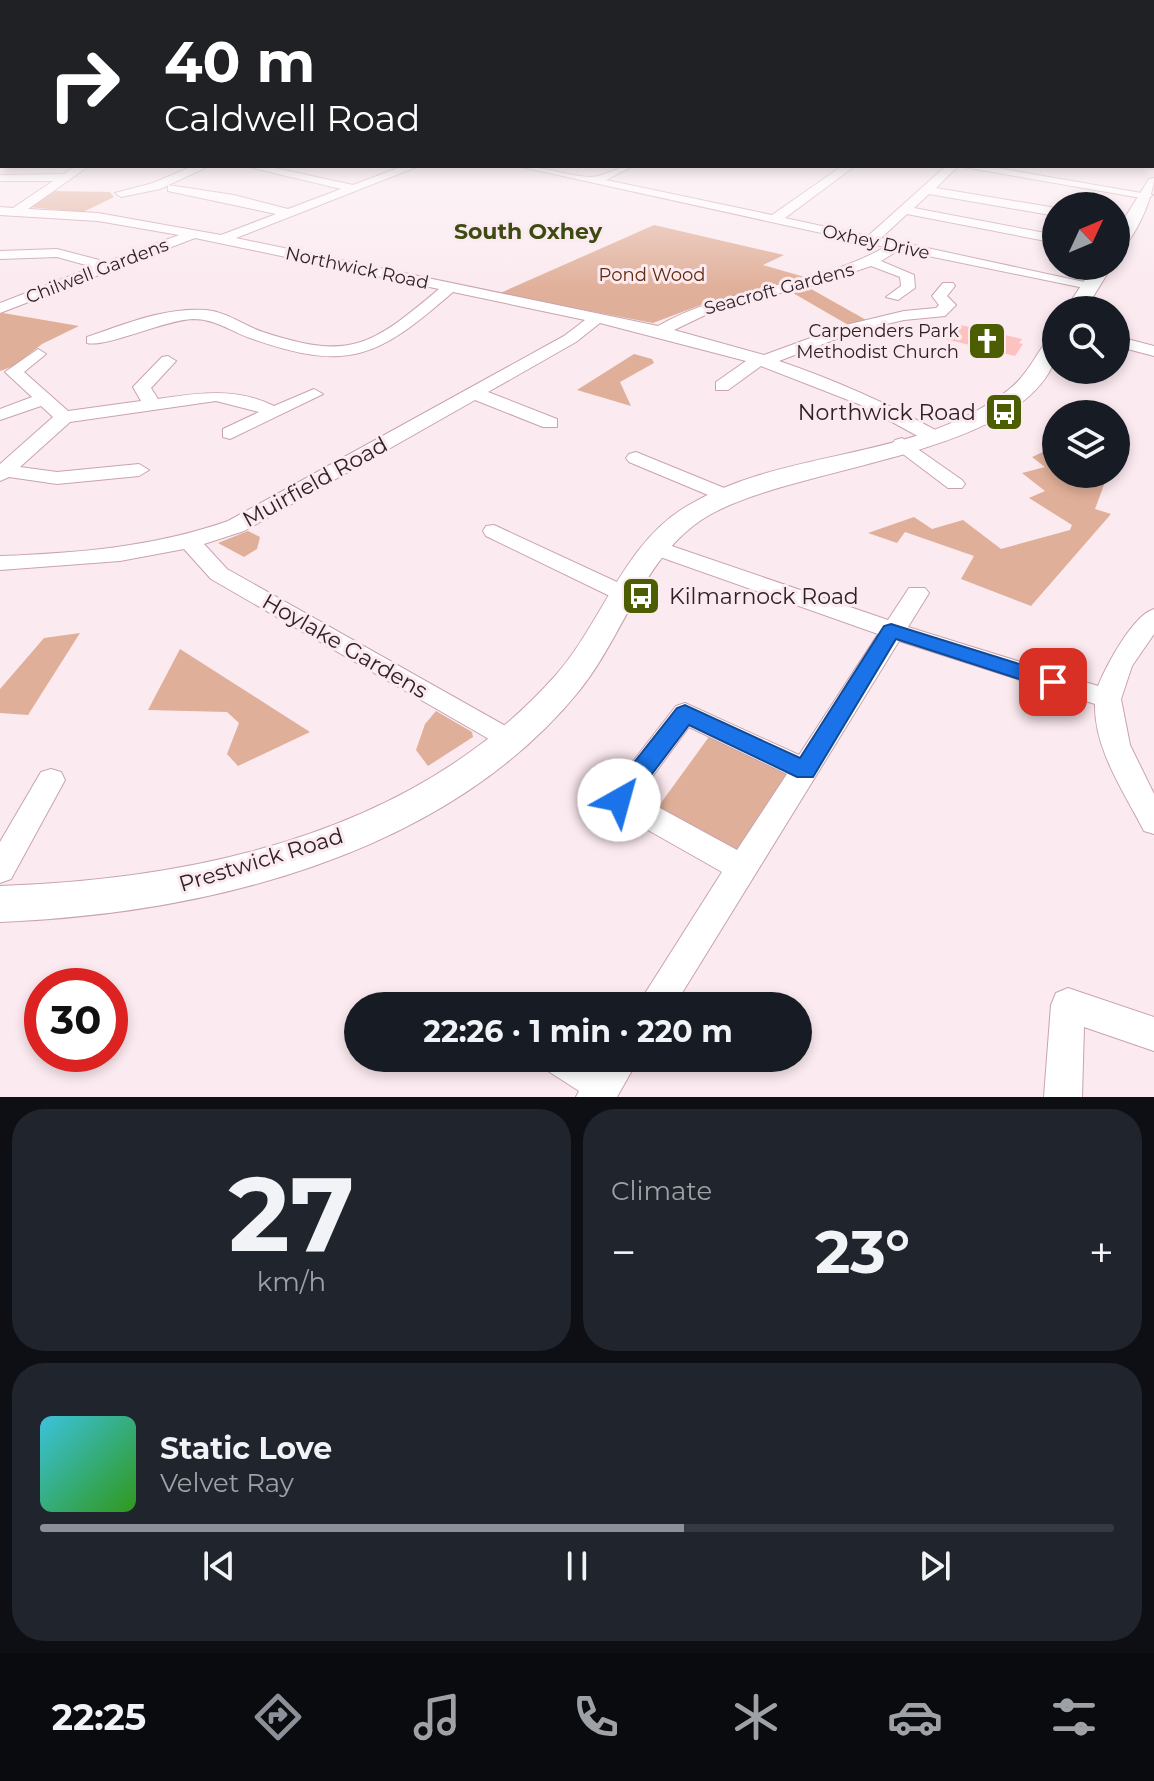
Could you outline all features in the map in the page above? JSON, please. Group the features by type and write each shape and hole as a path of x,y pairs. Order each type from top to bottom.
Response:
{"main road":[{"path":"1130,214 1150,193"},
{"path":"1084,296 1094,280"},
{"name":"Prestwick Road","path":"0,904 92,900 165,889 286,856 408,805 445,784 508,740 577,673 654,547 693,514 727,496 779,477 917,440 975,419 1015,395 1034,377 1042,364"}],"street":[{"path":"15,212 51,187"},
{"path":"121,193 150,187"},
{"path":"347,187 355,189"},
{"path":"222,239 360,187"},
{"name":"Oxhey Drive","path":"623,187 1089,287"},
{"path":"774,220 820,187"},
{"path":"870,241 932,187"},
{"path":"1110,187 1150,193"},
{"path":"172,188 234,199 291,214"},
{"path":"929,190 1042,210"},
{"path":"906,210 1042,236"},
{"name":"Northwick Road","path":"0,211 117,219 222,239 449,288 600,316 763,360 865,399 917,440 955,484"},
{"name":"Chilwell Gardens","path":"0,308 193,234"},
{"name":"Seacroft Gardens","path":"660,331 678,318 706,307 835,276 872,262 897,246"},
{"path":"0,255 57,253 108,267"},
{"path":"872,262 907,275 908,288 893,297"},
{"path":"722,386 763,360 800,344 914,313 940,313 948,305 939,296 948,286"},
{"path":"93,340 156,319 206,315 226,319 254,334 311,351 355,352 388,340 449,288"},
{"name":"Muirfield Road","path":"0,563 130,555 190,542 255,518 570,339 600,316"},
{"path":"1130,345 1154,351"},
{"path":"38,354 7,373 64,417"},
{"path":"152,404 142,387 168,361"},
{"path":"474,393 550,423"},
{"path":"230,433 271,411 314,394"},
{"path":"2,473 64,417 111,413 216,396 254,403 271,411"},
{"path":"0,415 44,399"},
{"path":"636,458 727,496"},
{"path":"2,473 65,478 139,470"},
{"path":"494,531 624,594"},
{"name":"Hoylake Gardens","path":"190,542 219,574 508,740"},
{"path":"654,547 891,630 1108,699"},
{"path":"663,992 917,593"},
{"path":"1154,617 1127,652 1108,699 1115,742 1154,822"},
{"path":"742,868 619,800 685,713 805,770"},
{"path":"0,870 51,780"},
{"path":"1063,1097 1068,1005 1154,1034"}],"green space":[{"path":"52,191 110,192 114,197 83,212 28,207"},
{"name":"Pond Wood","path":"654,225 784,255 763,265 808,278 706,303 653,323 498,294"},
{"path":"811,289 868,321 850,326 793,293"},
{"path":"0,314 79,326 42,344 14,366 0,371"},
{"path":"634,354 652,359 654,363 620,382 631,406 577,390"},
{"path":"1042,452 1042,465 1032,457"},
{"path":"1042,468 1042,488 1103,488 1095,509 1111,514 1031,606 961,579 974,556 905,532 897,543 868,533 914,517 932,529 963,520 1001,549 1070,530 1072,525 1029,498 1045,491 1022,473"},
{"path":"248,531 260,537 257,549 244,557 218,543"},
{"path":"80,633 28,715 0,713 0,689 44,638"},
{"path":"180,649 310,732 238,766 227,754 239,723 227,712 148,710"},
{"path":"436,711 472,732 473,737 428,766 416,750 425,724"},
{"path":"711,734 788,772 734,857 653,814"}],"building":[{"name":"Carpenders Park Methodist Church","path":"956,324 1022,339 1019,343 1023,344 1015,356 945,339"}],"place":[{"name":"Carpenders Park Methodist Church","path":"987,341"},
{"name":"Northwick Road","path":"1004,412"},
{"name":"Kilmarnock Road","path":"641,596"}],"district":[{"name":"South Oxhey","path":"528,231"}],"route":[{"path":"619,800 685,713 805,770 891,630 1053,682"}]}
